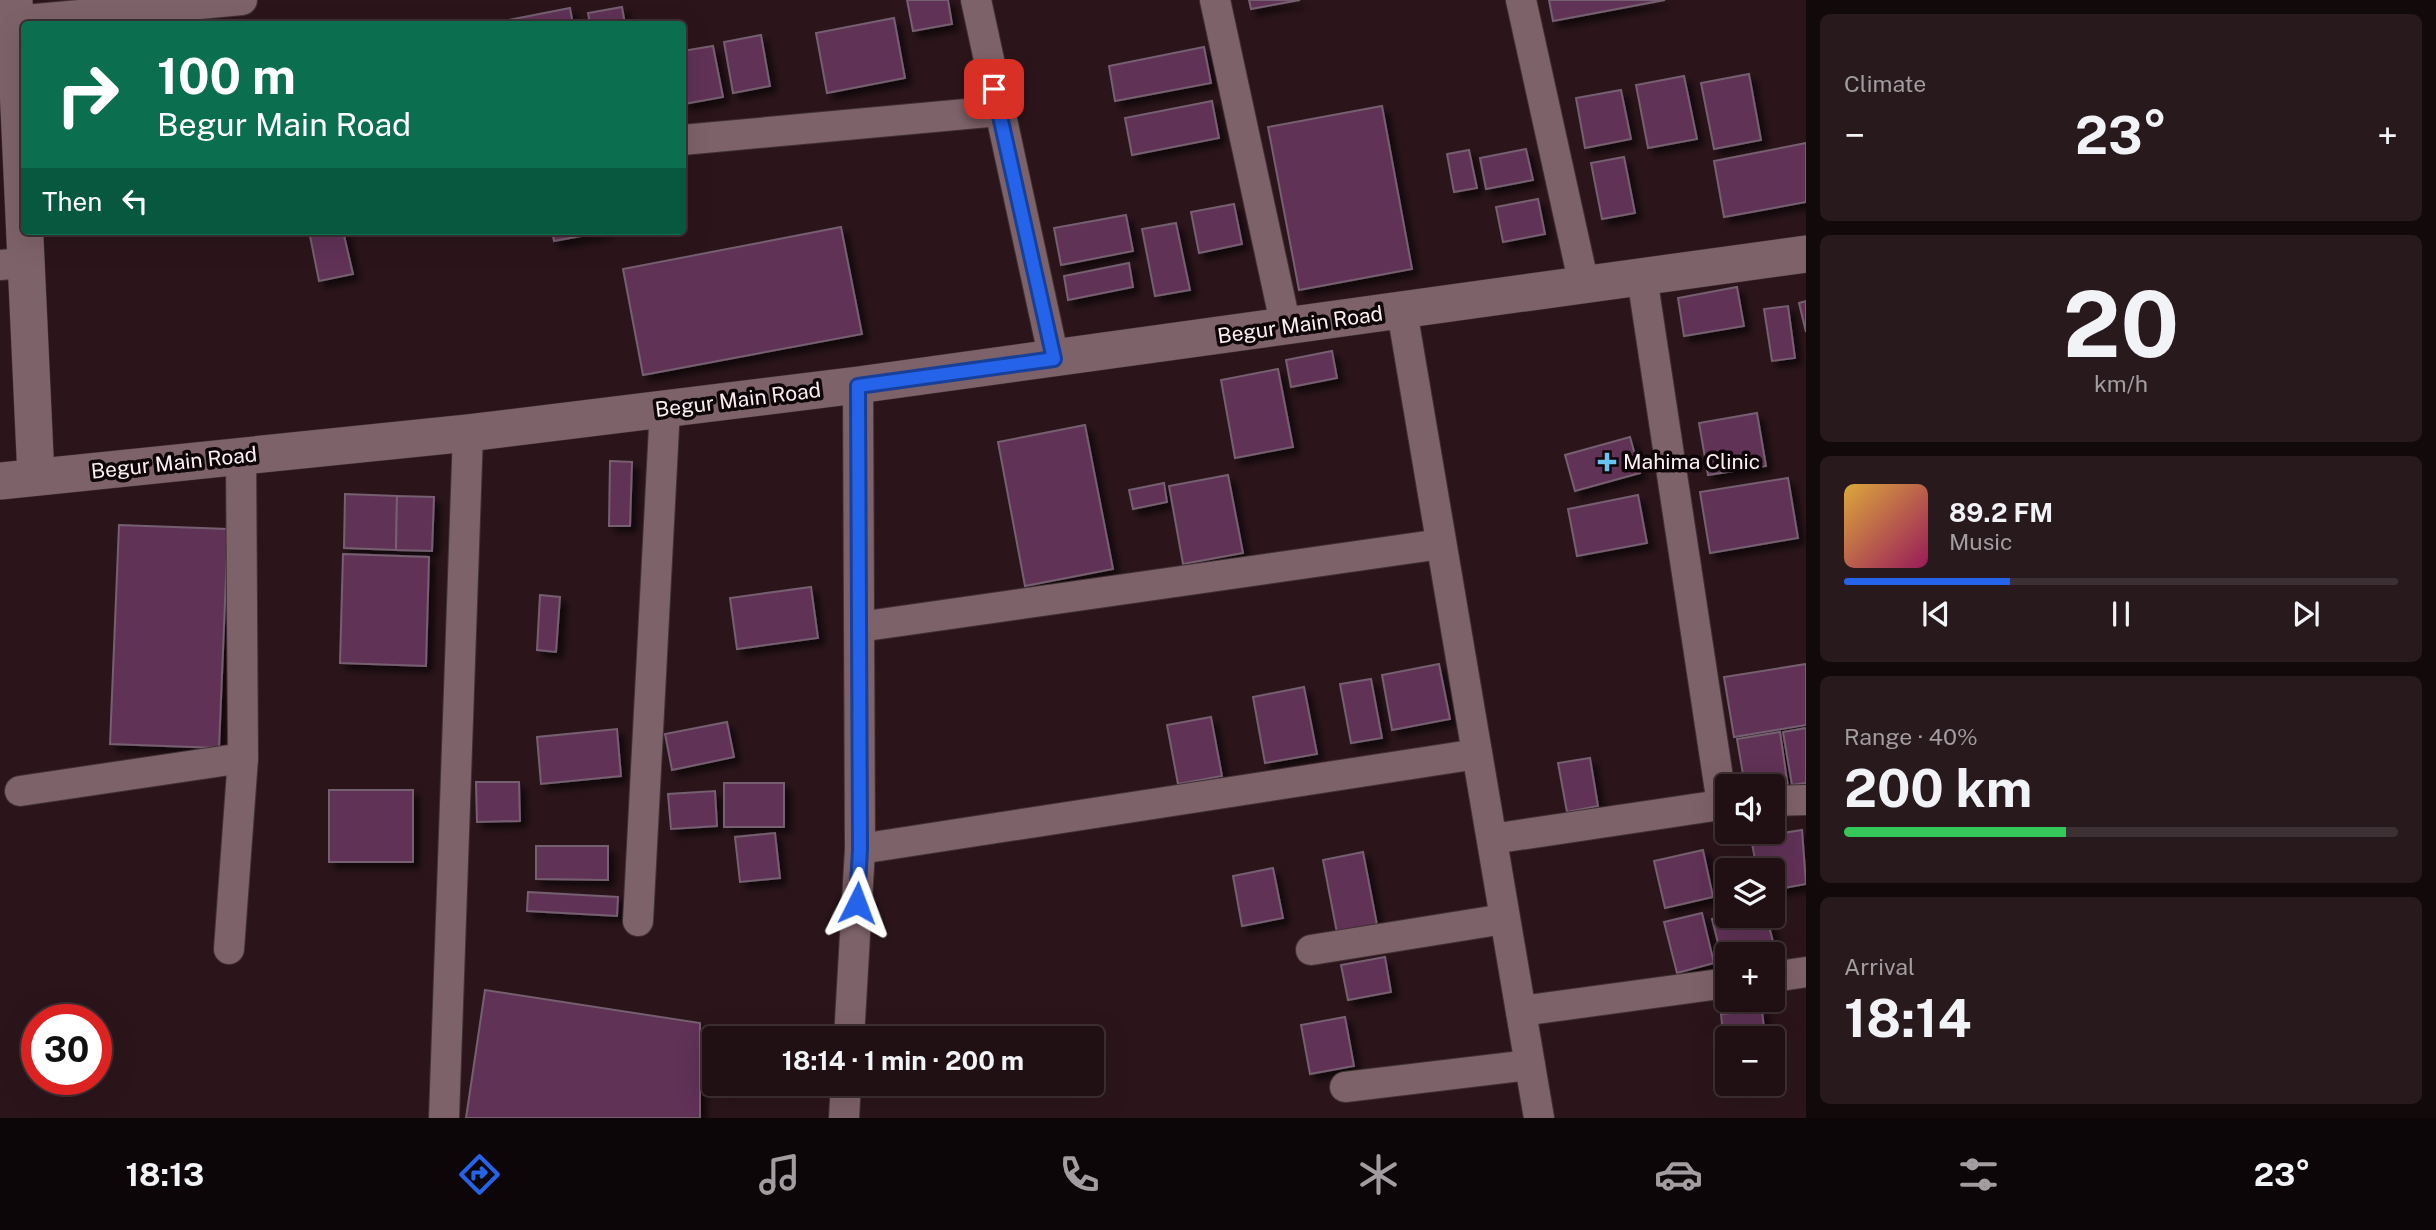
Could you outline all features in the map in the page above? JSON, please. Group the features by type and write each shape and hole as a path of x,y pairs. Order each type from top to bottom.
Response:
{"street":[{"path":"21,187 9,106 14,10 242,0"},
{"path":"976,0 1054,359"},
{"path":"1215,0 1286,327"},
{"path":"1521,0 1584,285"},
{"path":"686,140 999,111"},
{"path":"21,213 13,264 36,477"},
{"name":"Begur Main Road","path":"0,481 468,433 858,386 1806,254"},
{"path":"1642,277 1719,774"},
{"path":"1402,311 1539,1118"},
{"path":"850,1026 860,849 858,386"},
{"path":"638,921 665,408"},
{"path":"444,1118 468,433"},
{"path":"229,949 243,758 242,456"},
{"path":"859,627 1441,544"},
{"path":"860,849 1477,754"},
{"path":"20,791 243,758"},
{"path":"1785,801 1806,800"},
{"path":"1492,839 1634,820 1715,806"},
{"path":"1311,950 1504,919"},
{"path":"1785,975 1806,972"},
{"path":"1521,1011 1715,985"},
{"path":"1345,1087 1530,1065"},
{"path":"844,1118 845,1096"}],"building":[{"path":"907,0 948,0 952,24 913,31"},
{"path":"1249,0 1300,0 1251,9"},
{"path":"1549,0 1665,0 1553,21"},
{"path":"622,7 624,21 589,21 588,13"},
{"path":"570,8 572,21 503,21"},
{"path":"894,18 905,78 827,93 816,33"},
{"path":"761,35 770,86 733,93 724,42"},
{"path":"713,46 723,97 686,104 686,50"},
{"path":"1204,47 1211,83 1115,101 1109,66"},
{"path":"1749,74 1761,140 1714,149 1701,83"},
{"path":"1684,76 1697,139 1648,148 1636,85"},
{"path":"1621,90 1631,139 1585,148 1576,98"},
{"path":"1212,101 1219,138 1132,155 1125,118"},
{"path":"1382,106 1412,269 1299,290 1268,127"},
{"path":"1806,143 1806,202 1724,217 1714,161"},
{"path":"1526,149 1533,180 1486,189 1480,158"},
{"path":"1469,150 1477,188 1454,192 1447,154"},
{"path":"1624,157 1635,213 1602,219 1591,163"},
{"path":"1538,199 1545,234 1503,242 1496,207"},
{"path":"1234,204 1242,244 1199,253 1191,212"},
{"path":"1126,215 1133,251 1061,265 1054,228"},
{"path":"1176,223 1190,290 1155,296 1142,229"},
{"path":"841,227 862,334 643,375 623,269"},
{"path":"344,235 353,274 319,281 310,236"},
{"path":"553,235 586,235 554,241"},
{"path":"1129,263 1133,287 1068,300 1064,276"},
{"path":"1737,287 1744,326 1684,336 1678,298"},
{"path":"1806,301 1806,332 1799,303"},
{"path":"1788,306 1795,358 1772,361 1764,309"},
{"path":"1332,351 1337,378 1291,387 1286,360"},
{"path":"1278,369 1293,447 1235,458 1221,380"},
{"path":"1757,413 1766,466 1708,475 1699,423"},
{"path":"1085,425 1113,569 1025,586 998,442"},
{"path":"1630,437 1640,473 1575,491 1565,455"},
{"path":"610,461 632,462 630,526 609,526"},
{"path":"1228,475 1243,553 1183,564 1169,486"},
{"path":"1788,478 1798,538 1710,553 1700,492"},
{"path":"1164,483 1167,502 1133,509 1129,490"},
{"path":"345,494 397,496 396,550 344,548"},
{"path":"1638,495 1647,543 1577,556 1568,509"},
{"path":"397,496 434,497 432,551 396,550"},
{"path":"119,525 228,529 219,748 110,744"},
{"path":"343,554 429,557 426,666 340,663"},
{"path":"811,587 818,638 737,649 730,598"},
{"path":"540,595 560,597 556,652 537,650"},
{"path":"1439,664 1450,719 1392,730 1382,675"},
{"path":"1806,664 1806,725 1734,737 1724,677"},
{"path":"1371,679 1382,738 1351,743 1340,684"},
{"path":"1304,687 1317,754 1265,763 1253,697"},
{"path":"1211,717 1222,776 1178,784 1167,725"},
{"path":"727,722 734,757 672,770 665,734"},
{"path":"1806,728 1806,783 1792,785 1783,732"},
{"path":"617,729 621,776 541,784 537,737"},
{"path":"1780,732 1788,787 1785,788 1785,774 1743,774 1737,739"},
{"path":"1590,758 1598,806 1567,812 1558,763"},
{"path":"476,782 519,782 520,821 477,822"},
{"path":"724,783 784,783 784,827 724,827"},
{"path":"329,790 413,790 413,862 329,862"},
{"path":"715,791 717,826 671,829 668,794"},
{"path":"1802,830 1806,884 1785,888 1785,858 1755,858 1752,844 1785,844 1785,833"},
{"path":"775,833 780,878 740,882 735,837"},
{"path":"536,846 608,846 608,880 536,879"},
{"path":"1703,850 1713,897 1665,908 1654,861"},
{"path":"1363,852 1378,930 1338,938 1323,860"},
{"path":"1273,868 1283,918 1242,926 1233,876"},
{"path":"528,892 618,897 617,916 527,911"},
{"path":"1702,913 1714,963 1677,973 1664,922"},
{"path":"1715,918 1715,928 1769,928 1773,942 1718,942 1712,919"},
{"path":"1385,957 1391,992 1348,1000 1341,965"},
{"path":"485,990 700,1023 700,1118 466,1118"},
{"path":"1762,1012 1764,1026 1722,1026 1721,1014"},
{"path":"1345,1017 1354,1066 1310,1074 1301,1025"}],"place":[{"name":"Mahima Clinic","path":"1607,462"}],"route":[{"path":"857,903 860,849 858,386 1054,359 994,89"}]}
